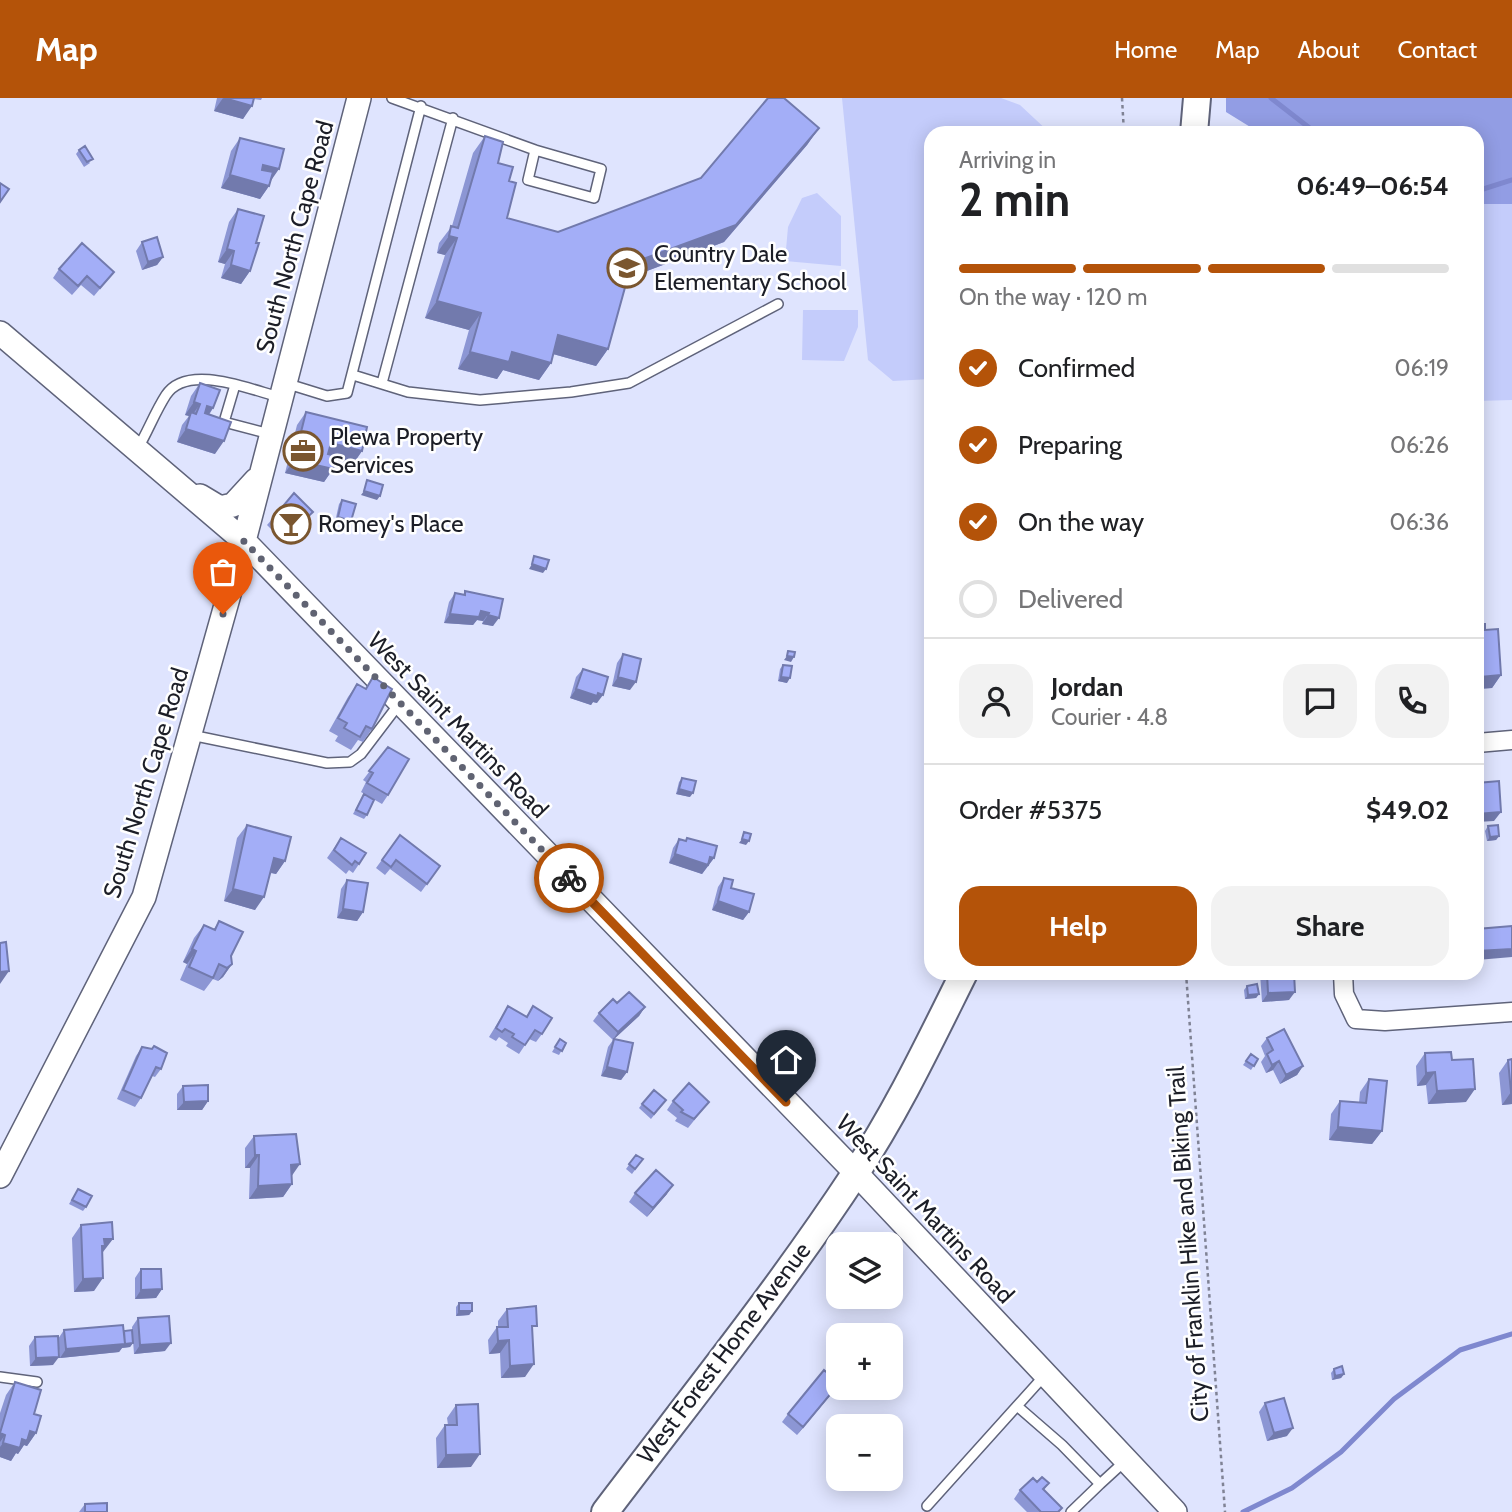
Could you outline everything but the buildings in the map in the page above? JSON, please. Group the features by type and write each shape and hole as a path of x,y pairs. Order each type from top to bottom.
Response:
{"main road":[{"path":"1195,126 1197,98"},
{"name":"West Forest Home Avenue","path":"605,1512 773,1291 856,1173 917,1068 961,980"}],"street":[{"name":"South North Cape Road","path":"0,1176 144,897 244,541 258,477 359,98"},
{"name":"West Saint Martins Road","path":"0,333 244,541 856,1173 1175,1512"},
{"path":"179,484 220,508 233,505 258,477"},
{"path":"1484,742 1512,740"},
{"path":"1343,980 1344,994 1356,1020 1512,1012"}],"lane":[{"path":"393,98 421,106 535,150 601,169 594,198 528,180 535,150"},
{"path":"138,448 167,394 180,383 212,379 235,385 327,396 346,393 353,375 421,106"},
{"path":"382,383 453,118"},
{"path":"353,375 408,392 480,400 571,392 629,383 778,304"},
{"path":"235,385 224,422 270,434"},
{"path":"190,734 327,762 350,762 361,754 400,703"},
{"path":"927,1506 1045,1376"},
{"path":"0,1377 37,1382"},
{"path":"1017,1406 1062,1445 1100,1484"},
{"path":"1071,1512 1125,1461"}],"path":[{"path":"1122,98 1124,126"},
{"name":"City of Franklin Hike and Biking Trail","path":"1187,980 1225,1512"}],"shaded area":[{"path":"842,98 1001,98 1020,105 1042,126 924,126 924,379 893,381 868,360"},
{"path":"1226,98 1512,98 1512,204 1484,204 1484,126 1249,126 1226,112"},
{"path":"817,193 841,216 841,266 785,261 788,227 802,198"},
{"path":"1484,204 1512,204 1512,400 1484,401"},
{"path":"803,310 858,310 858,327 844,361 802,360"}],"waterway":[{"path":"1271,98 1307,126"},
{"path":"1484,189 1512,180"},
{"path":"1243,1512 1292,1488 1341,1452 1394,1399 1460,1350 1512,1334"}],"way so far":[{"path":"223,614 244,541 569,878"}],"place":[{"name":"Country Dale Elementary School","path":"627,268"},
{"name":"Plewa Property Services","path":"303,451"},
{"name":"Romey's Place","path":"291,524"}],"route":[{"path":"569,878 786,1102"}]}
